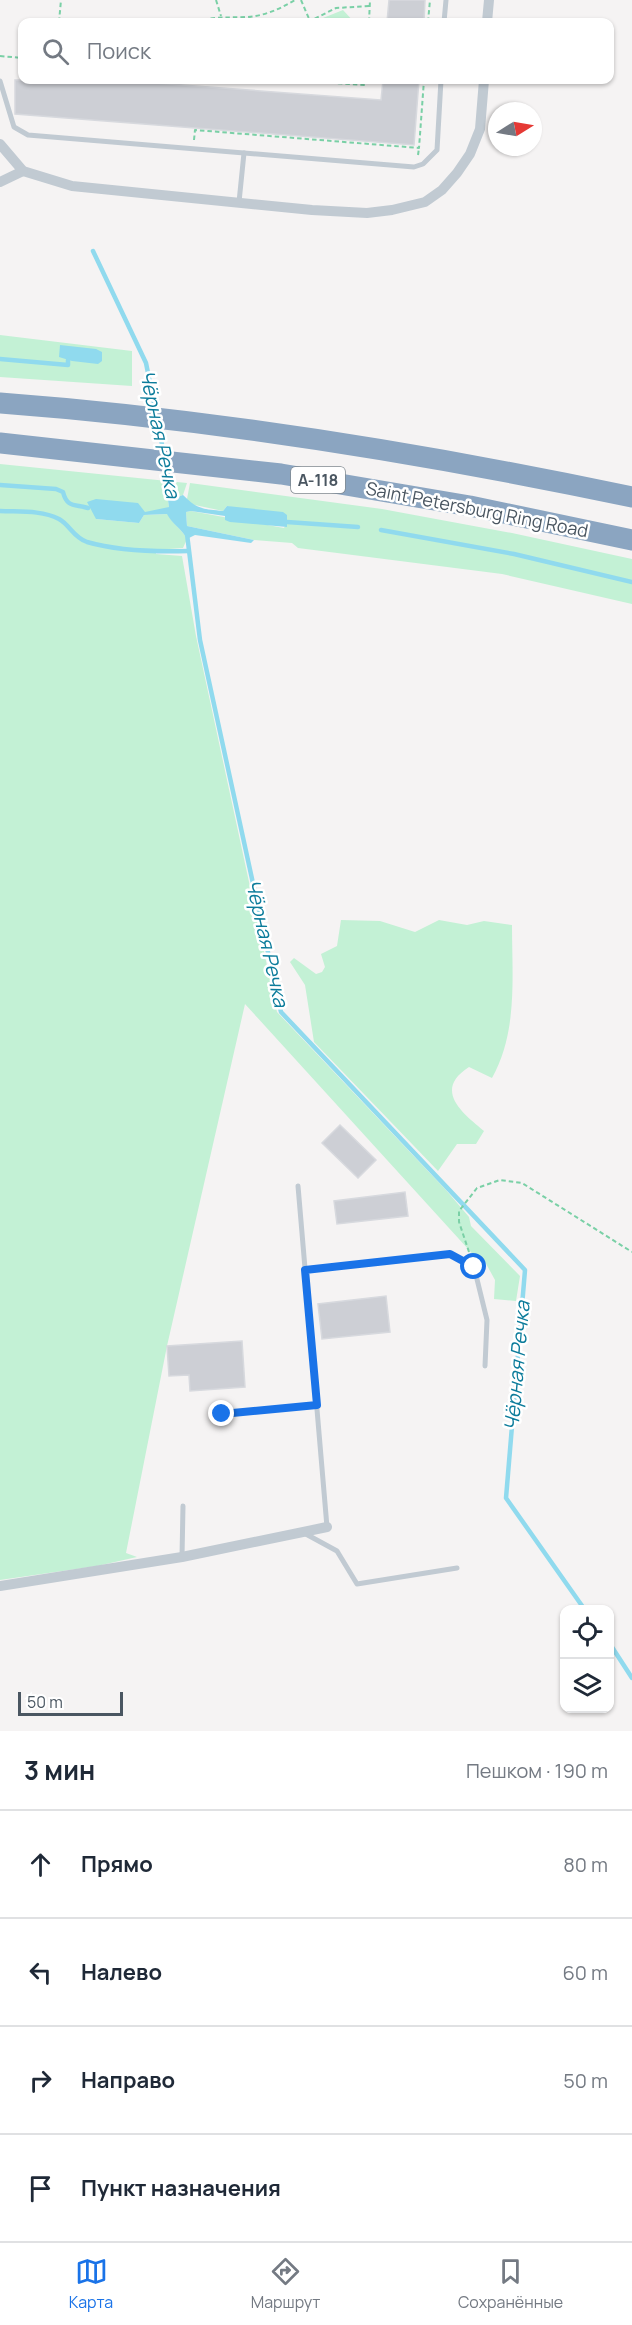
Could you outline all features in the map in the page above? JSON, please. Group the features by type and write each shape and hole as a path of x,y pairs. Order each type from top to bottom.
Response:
{"highway":[{"name":"А-118","path":"0,404 104,411 288,433 474,464 632,497"},
{"name":"Saint Petersburg Ring Road","path":"0,443 281,474 470,506 632,540"}],"street":[{"path":"487,18 489,0"},
{"path":"0,144 23,171 72,186 367,213 425,202 442,190 470,154 480,129 484,84"},
{"path":"0,182 23,171"},
{"path":"0,1586 182,1557 327,1527"}],"lane":[{"path":"444,18 446,0"},
{"path":"0,81 14,128 28,135 414,166 423,164 437,150 441,84"},
{"path":"238,203 244,153"},
{"path":"298,1186 327,1527"},
{"path":"305,1270 450,1254 474,1267 487,1320 485,1366"},
{"path":"222,1414 317,1405"},
{"path":"182,1557 183,1506"},
{"path":"302,1533 337,1551 357,1584 458,1568"}],"path":[{"path":"59,18 61,0"},
{"path":"216,0 221,16"},
{"path":"213,18 248,17 268,13 295,0"},
{"path":"301,0 308,18"},
{"path":"369,18 370,0"},
{"path":"428,18 430,0"},
{"path":"317,18 336,8 370,6"},
{"path":"0,56 18,58"},
{"path":"351,84 364,84"},
{"path":"195,130 419,148 424,84"},
{"path":"474,1267 459,1222 459,1211 477,1188 500,1180 522,1183 632,1252"}],"green space":[{"path":"343,10 350,18 323,18"},
{"path":"0,335 132,351 132,386 0,377"},
{"path":"0,464 187,483 183,495 168,500 169,507 164,510 96,519 139,523 144,515 168,514 187,539 183,548 156,550 156,554 182,556 196,636 277,1012 446,1190 469,1217 471,1226 520,1276 516,1301 494,1299 495,1280 484,1260 479,1261 245,1004 167,1346 126,1553 137,1557 97,1566 0,1580"},
{"path":"190,483 382,509 512,533 632,559 632,604 502,574 298,548 292,543 254,540 187,526 186,512 191,511 284,528 287,522 227,506 223,511 190,504 187,499"},
{"path":"341,920 380,921 415,932 439,920 467,925 484,921 512,925 512,1003 506,1042 500,1060 492,1078 469,1067 458,1076 453,1084 452,1093 460,1109 484,1131 476,1144 457,1144 438,1171 314,1042 305,985 290,962 294,958 316,974 322,972 325,967 321,954 337,946"}],"water":[{"path":"60,345 96,349 102,352 102,361 98,364 59,357"},
{"path":"183,495 196,506 210,510 223,511 227,506 283,512 287,515 287,527 230,522 225,520 225,516 191,511 186,512 187,526 254,540 251,543 195,535 187,539 167,514 144,515 139,523 96,519 87,502 96,499 138,503 145,512 169,507 168,500"}],"building":[{"path":"389,0 425,0 424,18 387,18"},
{"path":"15,80 18,80 18,84 168,84 381,100 383,84 419,84 414,145 15,114"},
{"path":"340,1125 376,1160 358,1178 322,1143"},
{"path":"405,1192 408,1216 337,1224 334,1201"},
{"path":"386,1296 390,1332 322,1339 318,1304"},
{"path":"242,1341 245,1387 190,1391 189,1375 169,1376 167,1346"}],"waterway":[{"name":"Чёрная Речка","path":"93,251 146,363 156,413"},
{"path":"0,359 68,365 68,360"},
{"name":"Чёрная Речка","path":"158,424 164,455"},
{"name":"Чёрная Речка","path":"167,469 173,502"},
{"path":"0,485 56,489 63,492 69,503 88,508"},
{"path":"0,511 30,512 52,516 63,522 82,540 99,545 137,550 188,551"},
{"path":"287,522 358,527"},
{"path":"381,530 514,554 632,582"},
{"name":"Чёрная Речка","path":"187,534 200,640 281,1012 525,1270 506,1498 581,1605"},
{"name":"Чёрная Речка","path":"614,1650 632,1678"}],"route":[{"path":"222,1414 317,1405 305,1270 450,1254 474,1267"}]}
